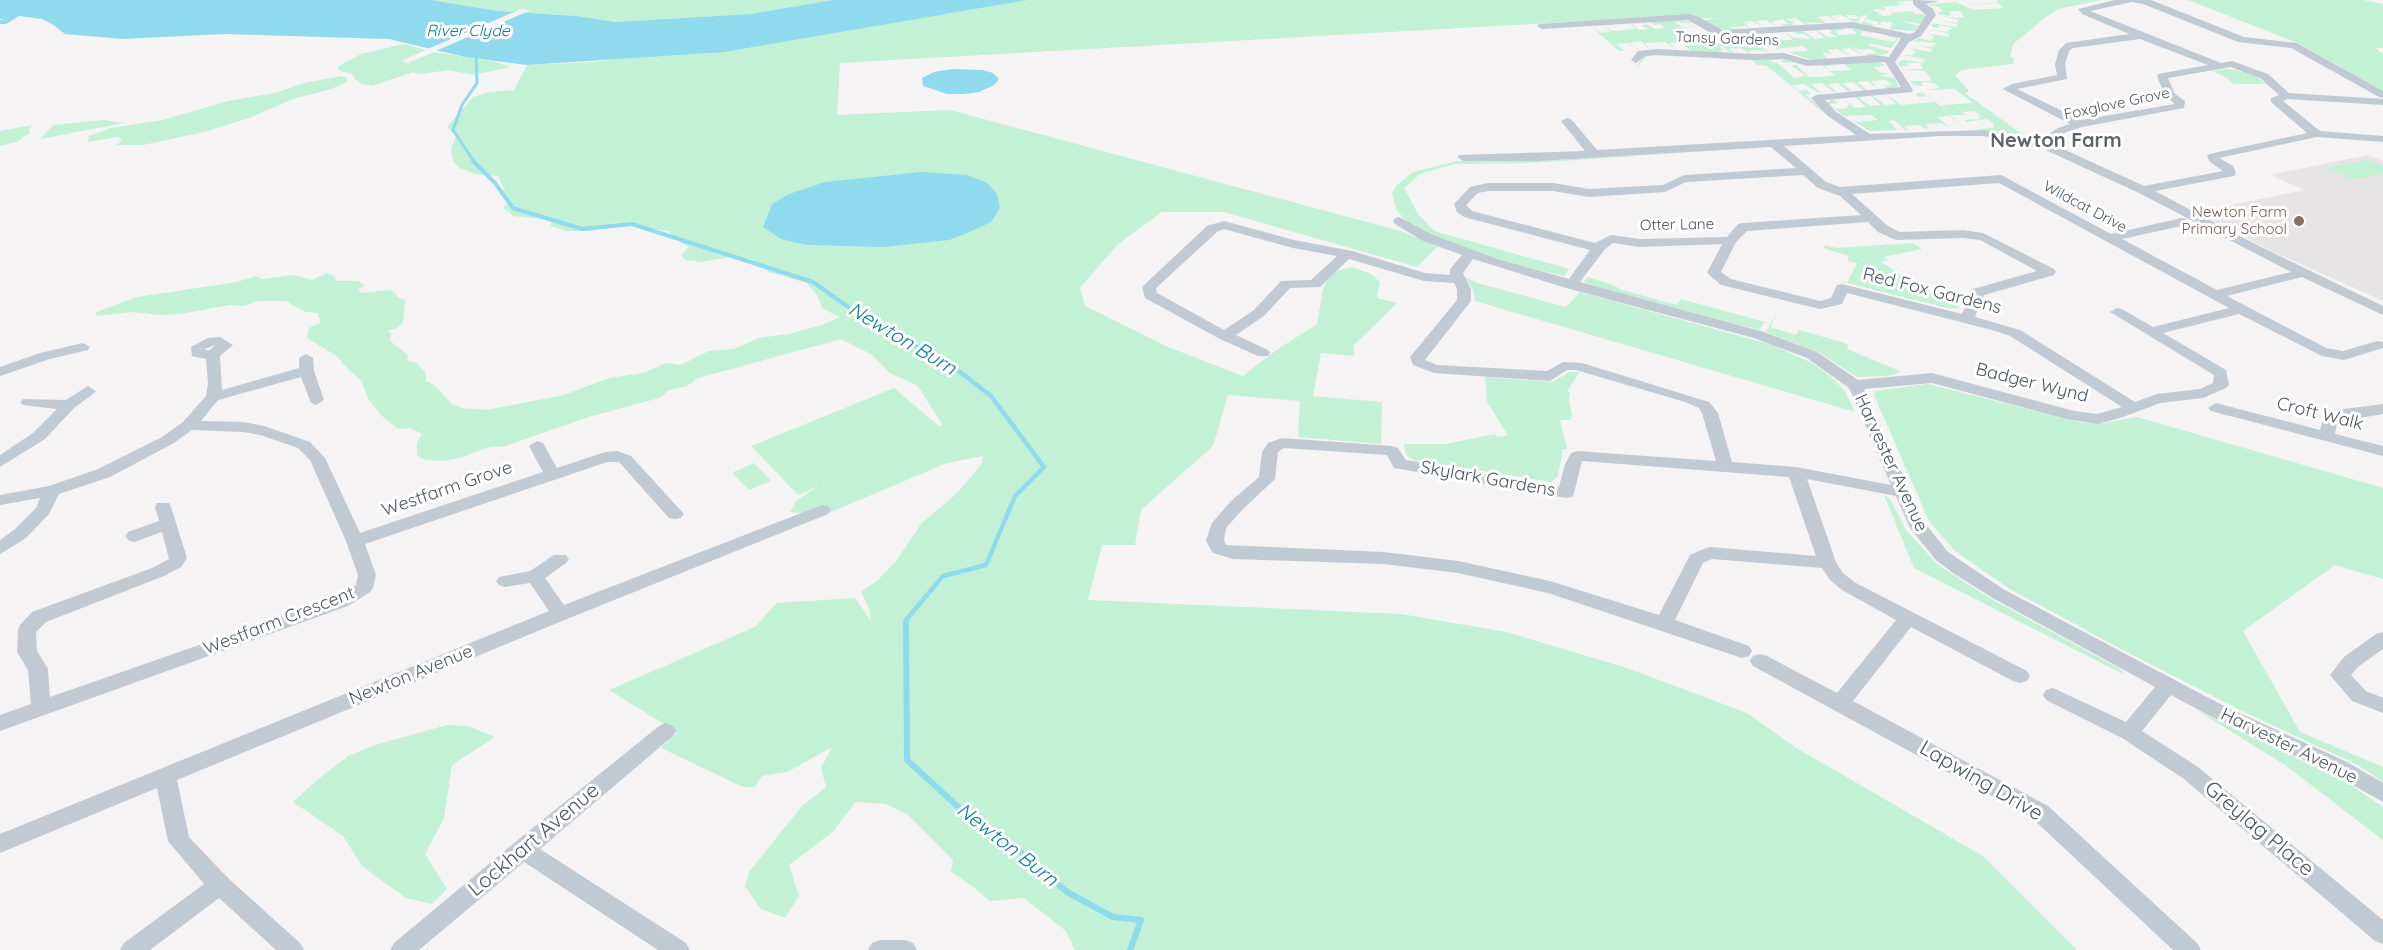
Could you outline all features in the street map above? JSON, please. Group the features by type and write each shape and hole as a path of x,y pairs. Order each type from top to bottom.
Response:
{"street":[{"path":"2129,0 2083,9 2085,12 2141,36 2220,66 2232,64 2264,76 2286,96"},
{"path":"2136,0 2145,1 2242,40 2293,45 2383,95"},
{"path":"1867,137 1832,114 1816,98 1908,90 1890,63 1905,40 1917,34 1931,14 1912,3 1934,1"},
{"path":"1542,26 1689,17 1698,19 1714,32 1722,33 1851,25 1911,37"},
{"path":"2080,124 2008,89 2063,77 2060,64 2064,50 2070,45 2141,36"},
{"name":"Tansy Gardens","path":"1636,60 1641,54 1657,52 1753,57 1784,56 1808,63 1875,58 1891,60"},
{"name":"Foxglove Grove","path":"2042,144 2062,130 2080,124 2180,106 2180,101 2170,96 2162,76 2220,66"},
{"path":"2317,134 2275,100 2286,96 2383,102"},
{"path":"1567,121 1594,154"},
{"path":"1463,157 1538,157 1966,132 2042,144 2143,190 2252,248 2383,311"},
{"path":"2143,190 2230,173 2229,169 2214,160 2213,156 2317,134 2383,139"},
{"path":"1774,143 1822,185 1839,191 1883,229 1896,236 1963,234 1983,237 2049,272 1978,292 1967,319"},
{"path":"1571,285 1598,248 1468,214 1461,209 1460,204 1474,190 1488,187 1553,187 1589,193 1665,188 1684,179 1807,171"},
{"name":"Wildcat Drive","path":"1839,191 2001,179 2215,295"},
{"name":"Otter Lane","path":"1598,248 1611,239 1643,243 1730,241 1743,227 1872,218"},
{"name":"Harvester Avenue","path":"1399,222 1428,238 1470,255 1780,342 1812,355 1855,385 1866,405 1901,492 1923,534 1942,556 1959,570 2215,710 2340,768 2383,794"},
{"path":"2109,238 2182,222"},
{"path":"1263,353 1150,295 1149,287 1212,229 1231,225 1293,244 1347,254 1424,277 1457,279"},
{"name":"Red Fox Gardens","path":"1730,241 1714,273 1726,282 1820,305 1837,301 1842,288 2015,333 2133,407"},
{"path":"1226,336 1259,313 1286,284 1315,284 1347,254"},
{"path":"1470,255 1457,268 1457,279 1464,289 1464,301 1417,357 1418,362 1434,369 1550,376 1563,366 1577,366 1690,399 1704,405 1710,413 1725,465"},
{"path":"2215,295 2306,272"},
{"path":"2215,295 2322,352 2344,356 2378,345"},
{"path":"2116,312 2150,332 2241,309"},
{"name":"Badger Wynd","path":"1855,385 1932,378 2073,416 2097,419 2157,399 2203,393 2221,384 2222,373 2150,332"},
{"path":"0,372 46,362 83,347"},
{"path":"0,500 52,491 126,463 168,440 189,425 213,397 216,383 213,355"},
{"path":"213,397 306,365 316,400"},
{"path":"0,462 39,436 69,405 88,391"},
{"path":"28,402 69,405"},
{"name":"Croft Walk","path":"2216,408 2248,409 2327,436 2383,451"},
{"path":"2327,436 2330,419 2344,414 2383,409"},
{"name":"Westfarm Crescent","path":"0,723 341,602 364,588 368,574 355,541 317,458 304,445 264,431 189,425"},
{"name":"Skylark Gardens","path":"1751,656 1664,623 1550,587 1458,567 1384,558 1233,553 1219,549 1215,540 1218,527 1237,505 1267,479 1270,452 1274,446 1282,444 1392,451 1400,464 1566,493 1577,456 1725,465 1796,472 1901,492"},
{"path":"537,446 552,474"},
{"name":"Westfarm Grove","path":"355,541 605,457 617,456 625,459 675,514"},
{"path":"1796,472 1827,563 1836,576 1848,586 2020,676"},
{"path":"0,548 20,534 44,510 52,491"},
{"name":"Newton Avenue","path":"0,844 560,614 822,510"},
{"path":"41,708 38,669 27,652 27,630 31,623 50,613 139,580 175,563 178,558 165,516 134,536"},
{"path":"1664,623 1696,559 1710,553 1827,563"},
{"path":"505,581 536,576 560,559"},
{"path":"536,576 560,614"},
{"path":"1840,703 1908,618"},
{"path":"2383,639 2351,662 2340,675 2360,696 2383,705"},
{"name":"Lapwing Drive","path":"1751,656 2040,812 2189,950"},
{"path":"2129,733 2168,685"},
{"name":"Greylag Place","path":"2053,695 2129,733 2191,773 2383,934"},
{"name":"Lockhart Avenue","path":"402,950 666,731"},
{"path":"165,776 179,841 220,885 292,950"},
{"path":"522,849 678,950"},
{"path":"132,950 220,885"},
{"path":"880,950 905,950"}],"shaded area":[{"name":"Newton Farm Primary School","path":"2368,155 2383,161 2383,301 2267,249 2196,212 2304,190 2270,175"}],"green space":[{"path":"432,0 833,0 750,14 615,22 577,16 498,11"},
{"path":"1026,0 1921,0 1897,2 1901,5 1883,7 1887,10 1872,9 1883,16 1912,11 1916,14 1926,14 1920,24 1898,20 1918,26 1915,31 1889,29 1893,23 1882,21 1880,24 1884,25 1878,24 1876,27 1879,22 1867,19 1864,22 1873,24 1872,26 1861,24 1868,16 1864,15 1859,18 1855,15 1845,15 1850,19 1861,18 1857,23 1840,15 1830,16 1840,23 1827,16 1818,17 1827,24 1806,22 1809,25 1806,25 1796,18 1786,19 1795,23 1791,24 1795,26 1786,27 1781,24 1789,24 1783,19 1771,22 1776,27 1766,20 1755,21 1765,28 1752,21 1743,22 1751,29 1745,26 1730,27 1733,30 1728,31 1716,28 1705,20 1718,18 1586,21 840,63 837,115 950,110 1404,232 1437,247 1417,267 1224,212 1162,212 1117,245 1080,288 1085,306 1168,347 1243,376 1275,351 1317,324 1323,289 1328,279 1336,271 1352,267 1371,274 1380,282 1377,298 1397,303 1354,345 1354,356 1321,353 1313,396 1382,402 1381,444 1298,437 1300,401 1228,395 1213,446 1141,510 1135,545 1102,545 1088,600 1401,614 1506,632 1624,667 1747,713 1798,749 1983,856 2077,950 1075,950 1066,931 1024,898 990,901 951,872 953,860 907,814 885,804 855,802 834,831 789,865 799,896 785,918 761,909 745,886 749,872 802,806 826,787 821,768 832,747 787,772 762,776 755,787 743,787 661,748 677,732 609,690 755,627 777,603 855,598 871,621 869,608 861,592 878,580 896,561 921,524 958,492 981,465 983,456 947,463 831,512 807,514 790,512 796,501 819,486 798,495 751,446 894,388 940,427 942,424 918,386 890,373 871,354 841,339 698,378 687,386 669,390 659,398 592,416 505,446 485,448 464,457 443,461 425,460 417,456 417,443 422,434 410,428 398,429 382,416 369,400 361,381 338,357 307,338 309,328 321,322 317,313 306,312 286,301 258,301 244,306 230,305 180,314 161,315 134,312 96,316 96,312 137,297 237,282 256,276 262,279 294,275 312,280 327,273 334,276 337,281 358,281 365,285 358,290 362,293 388,290 395,292 397,297 405,300 403,323 387,331 391,333 390,341 408,355 407,361 417,363 425,372 426,381 434,385 452,404 462,408 487,410 564,395 609,378 644,373 666,363 681,365 709,351 734,349 759,338 789,334 822,325 840,317 823,309 817,295 807,283 769,272 752,259 730,257 702,262 685,260 681,255 689,247 676,240 669,231 613,223 592,231 566,231 551,226 551,220 513,216 503,208 509,201 498,176 474,174 458,167 453,161 451,148 456,136 447,127 473,97 489,92 514,90 527,65 594,62"},
{"path":"1996,0 2102,0 2058,9 2046,17 2013,44 2010,57 2014,58 2013,64 1962,70 1955,75 1969,91 1965,93 2026,137 1976,129 1994,128 1992,125 1995,124 1987,119 1967,122 1964,120 1980,119 1981,116 1974,111 1961,112 1967,115 1949,115 1967,128 1949,116 1937,117 1951,128 1941,123 1925,124 1929,128 1926,129 1920,125 1904,126 1908,130 1905,130 1894,120 1889,121 1897,130 1870,131 1855,122 1878,120 1871,115 1844,116 1827,103 1833,99 1838,103 1829,104 1836,109 1848,108 1846,106 1850,105 1842,98 1855,108 1866,107 1855,97 1858,97 1870,106 1881,105 1871,96 1885,105 1896,104 1887,95 1901,105 1934,102 1927,96 1920,97 1915,94 1923,93 1949,112 1941,105 1973,103 1955,89 1926,90 1939,88 1935,83 1921,82 1923,86 1914,85 1910,81 1932,81 1925,71 1901,69 1923,69 1920,63 1906,63 1908,66 1899,66 1898,62 1903,60 1900,59 1923,63 1925,59 1903,55 1913,55 1916,51 1908,48 1930,52 1933,49 1911,44 1929,47 1936,43 1913,41 1919,38 1931,41 1934,36 1926,33 1948,37 1950,34 1929,29 1946,32 1953,28 1930,26 1933,23 1956,27 1958,24 1935,20 1957,23 1959,20 1938,15 1955,18 1964,17 1960,11 1949,11 1951,16 1939,14 1938,12 1944,11 1936,6 1929,6 1931,4 1956,2 1973,10 2004,8 1998,3 1966,5 2000,2"},
{"path":"2188,0 2363,0 2383,4 2383,48 2375,48 2383,54 2383,91 2300,44"},
{"path":"1683,20 1696,23 1673,22 1683,27 1700,26 1682,28 1686,32 1706,31 1691,32 1694,38 1705,37 1702,34 1710,34 1715,38 1695,39 1700,44 1730,43 1747,39 1742,35 1722,36 1758,34 1769,42 1781,41 1772,33 1781,36 1779,36 1783,40 1793,40 1785,32 1794,38 1811,39 1805,34 1797,34 1793,31 1803,31 1815,39 1825,38 1815,30 1828,37 1837,37 1829,32 1832,32 1829,29 1842,28 1844,30 1834,31 1839,35 1857,34 1850,28 1873,31 1871,33 1863,31 1860,35 1882,40 1894,42 1897,38 1888,37 1890,34 1899,38 1891,48 1870,43 1868,45 1889,51 1887,54 1867,56 1865,54 1877,53 1871,49 1859,50 1849,45 1864,56 1850,48 1841,49 1850,53 1846,54 1850,57 1837,49 1827,50 1832,54 1822,52 1827,59 1811,60 1789,52 1809,51 1803,46 1776,49 1771,45 1761,46 1770,54 1763,50 1748,51 1751,55 1741,48 1729,49 1734,53 1744,54 1732,54 1722,46 1719,46 1723,53 1691,51 1680,42 1669,43 1677,50 1665,42 1645,43 1650,50 1641,41 1629,43 1638,50 1627,43 1616,44 1625,51 1619,51 1591,26 1601,33 1611,32 1604,25 1612,31 1635,29 1630,23 1639,30 1649,29 1641,26 1645,25 1642,22 1655,29 1665,28 1661,24 1654,25 1650,22"},
{"path":"405,44 426,50 401,61 408,63 434,52 497,62 510,67 473,75 449,70 419,74 413,72 372,86 362,84 352,74 340,71 337,67 361,54"},
{"path":"1649,54 1779,59 1768,61 1777,63 1795,78 1806,76 1791,65 1796,65 1809,77 1819,77 1835,75 1821,65 1839,65 1824,66 1830,71 1851,70 1843,63 1873,61 1884,64 1885,66 1873,67 1882,73 1890,73 1882,75 1894,78 1899,86 1889,89 1884,86 1892,85 1886,80 1871,81 1880,90 1875,86 1870,86 1873,85 1867,81 1857,82 1867,90 1864,91 1853,82 1842,83 1852,91 1849,92 1838,83 1827,84 1837,92 1834,92 1822,83 1811,84 1821,93 1819,93 1804,84 1792,85 1798,91 1807,90 1811,94 1805,95 1842,124 1829,117 1767,66 1758,65 1751,60 1651,55 1636,68 1643,56"},
{"path":"2228,69 2245,72 2257,77 2265,84 2234,84 2212,71"},
{"path":"342,76 347,78 347,82 331,89 293,99 249,118 204,132 143,145 116,145 122,141 118,137 88,142 89,136 110,128 163,120 228,101 275,93 304,83"},
{"path":"104,120 124,123 40,139 53,125"},
{"path":"33,125 29,129 30,133 16,142 0,146 0,131"},
{"path":"1764,147 1532,163 1454,164 1420,174 1404,188 1418,214 1434,231 1569,269 1564,276 1503,262 1435,237 1405,220 1396,209 1392,194 1396,186 1413,172 1457,161 1538,161"},
{"path":"2368,160 2383,166 2383,174 2354,180 2326,168"},
{"path":"1913,243 1922,249 1884,257 1888,260 1881,262 1933,295 1960,302 1958,308 1951,309 1847,283 1857,263 1847,261 1849,256 1823,248 1825,245 1836,248"},
{"path":"1465,277 1477,283 1566,307 1580,292 1772,345 1812,363 1829,375 1845,391 1855,412 1475,301 1473,289"},
{"path":"1587,277 1622,290 1677,305 1681,299 1765,322 1759,330 1596,287 1584,282"},
{"path":"1783,301 1770,327 1796,335 1799,330 1845,343 1848,345 1847,349 1902,372 1888,376 1857,377 1820,353 1766,332"},
{"path":"1570,372 1580,372 1567,391 1570,392 1572,417 1570,420 1560,420 1567,449 1563,449 1558,476 1551,482 1414,460 1406,455 1404,444 1446,444 1495,434 1497,437 1508,435 1487,402 1485,377 1552,382"},
{"path":"1927,384 2084,423 2104,423 2137,417 2383,488 2383,579 2335,565 2243,631 2300,732 2383,767 2383,782 2358,765 2242,711 2121,649 2010,589 1955,551 1929,521 1874,395 1876,391"},
{"path":"754,463 771,481 749,490 732,473"},
{"path":"1884,495 1890,499 1906,530 1937,564 1986,596 2120,669 2125,675 1914,568"},
{"path":"2198,711 2345,781 2383,807 2383,840 2285,765"},
{"path":"447,725 468,726 495,737 452,765 444,818 425,854 447,889 432,904 406,898 362,866 343,836 293,802 348,756 375,745"}],"water":[{"name":"River Clyde","path":"0,0 431,0 498,11 577,16 615,22 750,14 833,0 1027,0 724,52 527,65 465,57 389,39 224,34 123,39 65,34 42,19 19,16 6,24 0,24 0,20 5,19 0,19"},
{"path":"953,69 983,70 993,73 999,79 994,85 979,92 964,94 947,94 923,86 922,78 934,72"},
{"path":"921,172 967,175 987,183 997,194 1000,208 991,222 949,240 884,247 807,245 781,239 763,227 772,204 789,194 825,182"}],"pier":[{"path":"521,9 531,10 433,52 425,50"}],"waterway":[{"name":"Newton Burn","path":"475,163 453,130 462,105 477,83 476,54"},
{"name":"Newton Burn","path":"475,163 495,183 513,208 582,229 632,224 813,282 858,314 953,367"},
{"name":"Newton Burn","path":"906,623 906,620 943,576 986,565 1015,496 1044,467 991,396 951,365"},
{"name":"Newton Burn","path":"906,623 907,760 991,837 1016,848 1067,892 1113,917 1141,920 1130,950"}],"place":[{"name":"Newton Farm Primary School","path":"2299,221"}],"district":[{"name":"Newton Farm","path":"2056,141"}]}
